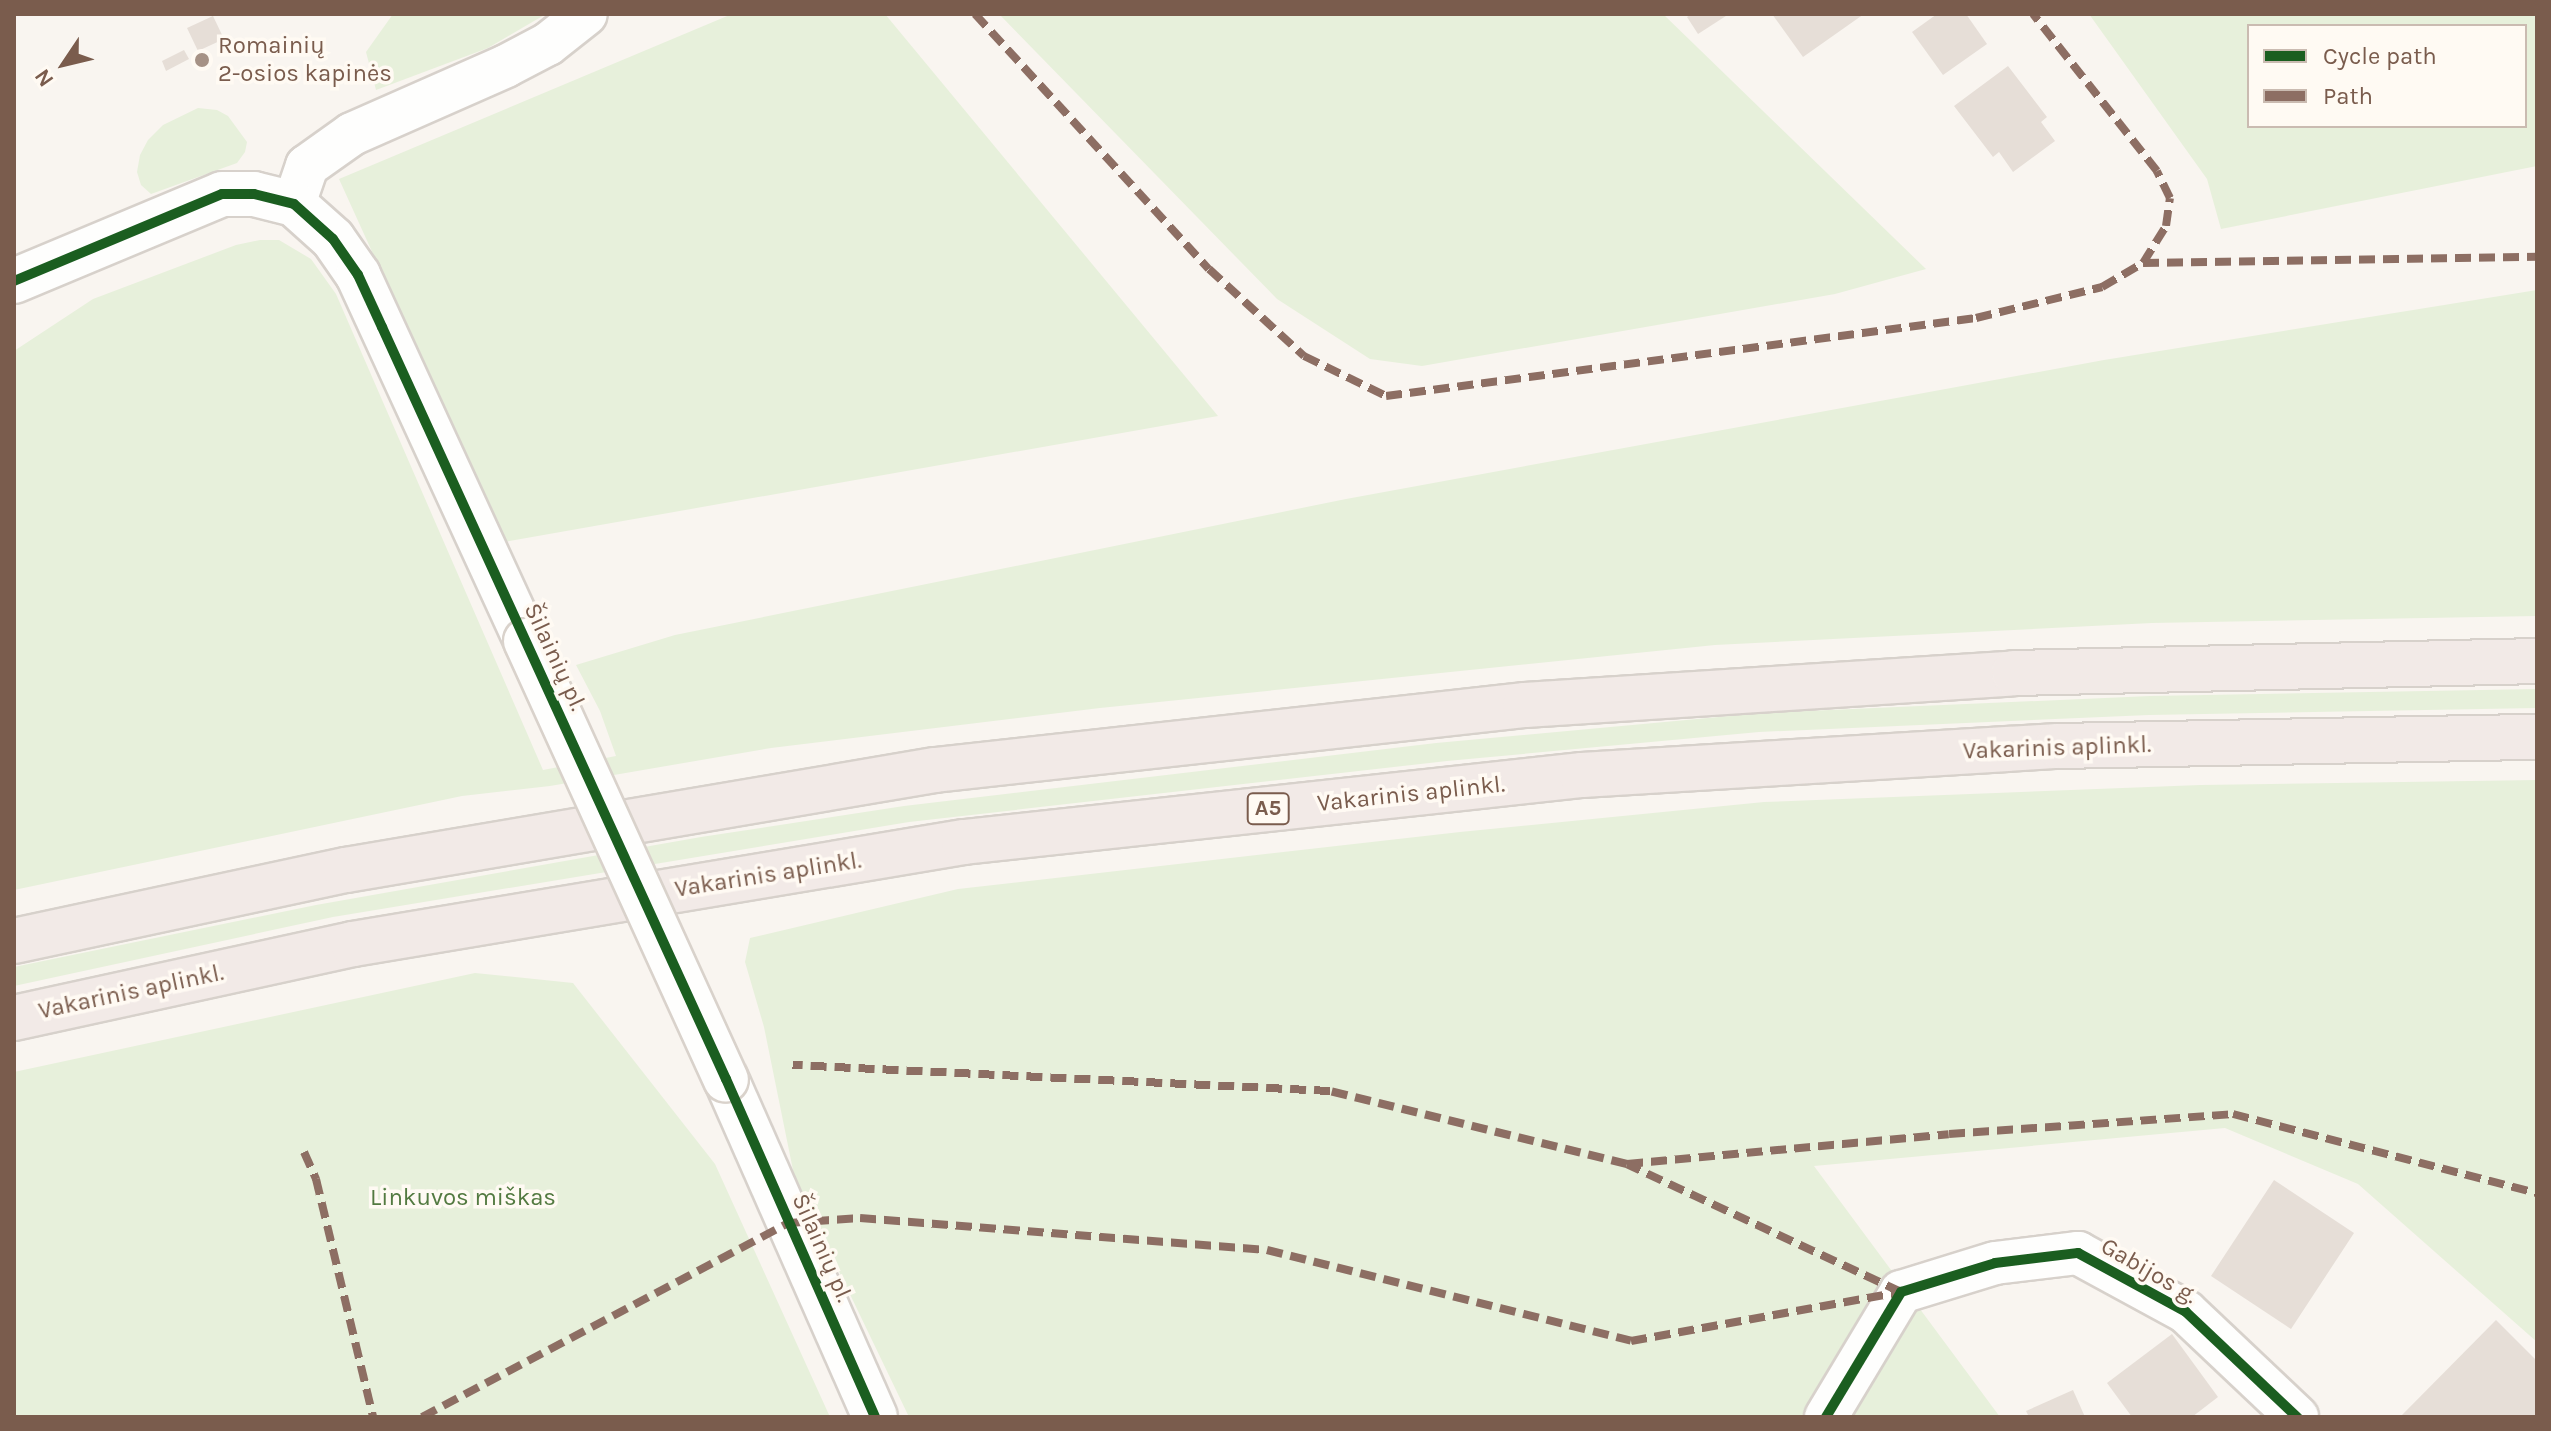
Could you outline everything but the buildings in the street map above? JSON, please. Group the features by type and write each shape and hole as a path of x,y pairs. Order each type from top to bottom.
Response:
{"highway":[{"path":"14,941 346,870 951,768 1540,704 2014,673 2537,661"},
{"name":"Vakarinis aplinkl.","path":"14,1018 353,944 980,841 1582,775 2058,746 2537,737"}],"street":[{"path":"294,204 307,166 352,134 506,66 548,44 586,14"},
{"name":"Šilainių pl.","path":"14,281 222,194 254,194 294,204 333,239 358,275 726,1079 875,1417"},
{"name":"Gabijos g.","path":"1826,1417 1901,1292 1995,1263 2078,1253 2186,1312 2297,1417"}],"green space":[{"path":"393,14 546,14 488,48 376,90 366,52"},
{"path":"732,14 885,14 1218,416 504,542 339,179"},
{"path":"999,14 1663,14 1926,269 1835,294 1422,366 1370,359 1277,299"},
{"path":"2089,14 2537,14 2537,166 2221,229 2207,179"},
{"path":"198,108 217,110 228,116 247,142 245,152 237,163 151,194 141,185 137,172 140,155 148,140 163,125"},
{"path":"279,240 311,259 336,294 543,770 616,756 600,711 576,665 675,635 1346,499 2104,360 2537,290 2537,616 2152,623 1715,645 1100,708 771,748 550,786 462,796 14,890 14,351 93,299 236,245"},
{"path":"2537,689 2537,708 2149,715 1759,732 1447,761 909,822 333,917 14,986 14,967 316,905 701,837 904,806 1436,743 1762,713 2150,696"},
{"path":"2537,780 2537,1342 2358,1184 2225,1128 1814,1166 2000,1417 909,1417 795,1180 764,1027 745,962 750,938 958,889 1460,832 1764,802 2200,785"},
{"name":"Linkuvos miškas","path":"475,973 573,983 715,1164 830,1417 14,1417 14,1072"}],"marked path":[{"path":"975,14 1209,269 1304,356 1386,396 1976,318 2102,287 2143,263 2166,226 2170,198 2157,171 2033,14"},
{"path":"2143,263 2537,257"},
{"path":"422,1417 789,1223 860,1218 1267,1250 1631,1341 1901,1292 1627,1164 1330,1091 793,1065"},
{"path":"1627,1164 1949,1134 2233,1114 2537,1193"},
{"path":"304,1152 316,1179 373,1417"}],"cycle path":[{"path":"14,281 222,194 254,194 294,204 333,239 358,275 382,327 726,1079 875,1417"},
{"path":"1826,1417 1901,1292 1995,1263 2078,1253 2186,1312 2297,1417"}],"place":[{"name":"Romainių 2-osios kapinės","path":"202,60"}]}
